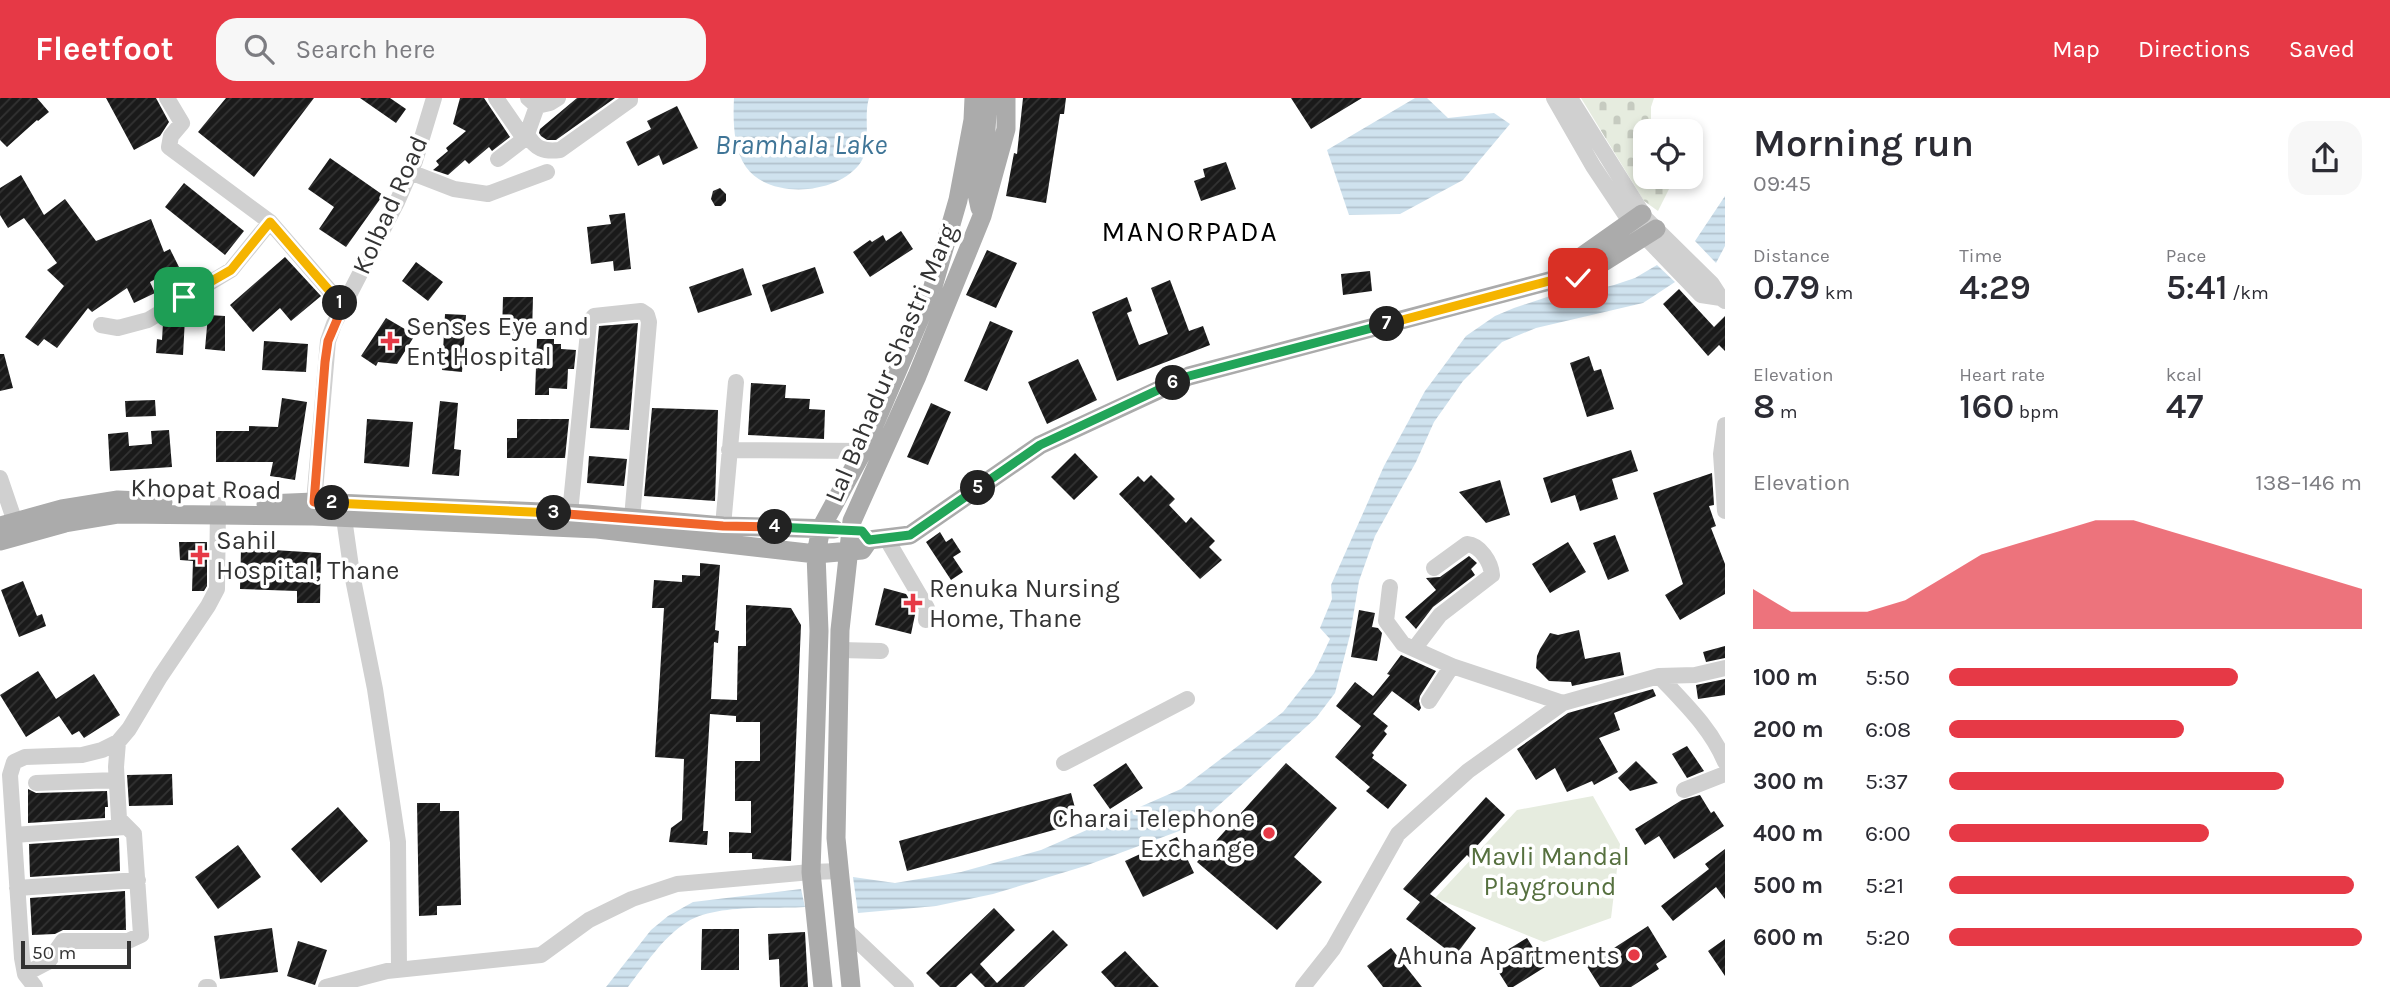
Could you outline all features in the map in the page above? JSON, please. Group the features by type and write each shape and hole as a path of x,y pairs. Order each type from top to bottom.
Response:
{"main road":[{"name":"Lal Bahadur Shastri Marg","path":"823,987 811,872 819,631 816,554 821,528 863,452 932,290 954,213 973,120 974,98"},
{"path":"982,216 976,189 986,130 988,98"},
{"name":"Lal Bahadur Shastri Marg","path":"851,987 836,838 840,650 852,521 917,376 982,216 1006,130 1006,98"},
{"path":"954,213 976,189"},
{"path":"1553,280 1637,217"},
{"path":"851,530 862,531 878,539 910,535 1040,445 1189,376 1553,280 1578,278 1650,232"},
{"name":"Khopat Road","path":"7,524 62,509 118,500 218,510"},
{"name":"Khopat Road","path":"313,509 344,518 597,529 816,554 862,550 878,539"},
{"name":"Khopat Road","path":"0,541 65,523 119,514 218,510 570,513 723,526 851,530"}],"street":[{"path":"167,98 182,123 171,136 169,148 270,222 343,306"},
{"name":"Kolbad Road","path":"313,509 327,352 334,324 397,202 410,172 434,98"},
{"path":"496,98 523,140 498,159"},
{"path":"558,98 550,103 532,102 527,134 539,149 560,150 630,98"},
{"path":"1554,98 1593,166 1650,232 1712,284 1723,300"},
{"path":"1570,98 1637,217"},
{"path":"410,172 454,189 488,194 547,172"},
{"path":"101,325 118,328 148,320 231,270 270,222"},
{"path":"570,513 589,322 594,316 641,311 648,314 649,322 632,518"},
{"path":"723,526 736,382"},
{"path":"1725,425 1721,454 1725,511"},
{"path":"730,450 863,452"},
{"path":"0,478 7,524"},
{"path":"118,741 119,819 134,834 141,935 128,941 63,941 30,981 22,958 10,775 13,762 38,755 82,755 102,750 118,741 129,729 217,589 218,510"},
{"path":"344,518 352,574 375,689 398,842 399,970"},
{"path":"878,539 927,608 926,620"},
{"path":"1414,649 1440,615 1492,575 1492,569 1484,555 1473,545 1467,544 1434,568"},
{"path":"1390,587 1386,621 1404,644 1452,666 1563,703"},
{"path":"840,650 881,651"},
{"path":"1429,701 1452,666"},
{"path":"1303,987 1333,949 1398,834 1468,771 1563,703 1659,676 1695,675 1725,668"},
{"path":"1659,676 1712,736 1725,762"},
{"path":"1063,762 1187,699"},
{"path":"1684,790 1725,774"},
{"path":"36,783 117,780"},
{"path":"14,835 125,827"},
{"path":"326,987 399,970 541,955 589,920 632,899 677,884 840,871"},
{"path":"17,888 138,880"},
{"path":"846,930 906,987"}],"green space":[{"path":"1581,98 1654,98 1651,119 1633,119 1633,183"},
{"path":"1637,189 1669,189 1658,211 1644,201"},
{"name":"Mavli Mandal Playground","path":"1593,796 1620,844 1611,918 1544,942 1435,898 1517,810"}],"water":[{"name":"Bramhala Lake","path":"734,98 869,98 866,147 861,162 851,173 821,187 787,189 757,178 746,167 739,151 735,133"},
{"path":"1415,98 1427,98 1448,118 1494,113 1510,124 1463,180 1400,214 1349,215 1327,150"},
{"path":"1725,196 1725,246 1716,263 1695,241"},
{"path":"1657,265 1675,282 1643,303 1536,328 1502,342 1463,381 1434,422 1416,462 1375,536 1359,581 1350,635 1335,693 1316,718 1198,824 1085,866 993,894 936,906 858,913 853,877 895,883 961,872 1041,850 1181,789 1283,712 1314,673 1330,639 1320,628 1332,599 1331,585 1384,466 1425,391 1466,336 1495,316 1514,308 1577,287 1594,290 1614,285 1635,278"},
{"path":"801,889 805,907 728,910 699,916 687,922 662,943 628,987 606,987 651,930 668,916 693,902"}],"building":[{"path":"0,98 37,98 49,112 7,147 0,140"},
{"path":"106,98 156,98 169,122 160,136 134,150"},
{"path":"226,98 314,98 254,177 198,132"},
{"path":"360,98 390,98 406,109 396,123"},
{"path":"460,98 484,98 510,137 492,151 489,147 469,164 465,160 448,175 433,170 439,165 436,161 448,151 446,148 466,131 453,124"},
{"path":"577,98 615,98 556,140 547,140 541,136 540,129"},
{"path":"1023,98 1066,98 1064,114 1060,114 1046,203 1006,196 1014,153 1017,154"},
{"path":"1291,98 1362,98 1311,129"},
{"path":"677,106 698,148 663,165 659,155 638,166 626,142 651,129 647,121"},
{"path":"330,158 383,195 346,247 319,229 334,207 308,189"},
{"path":"1226,162 1236,189 1201,201 1194,181 1205,177 1203,169"},
{"path":"21,175 44,215 65,199 96,241 151,219 164,252 170,249 179,267 150,282 155,293 134,303 127,288 92,312 88,308 57,348 44,339 38,346 25,337 64,286 47,270 57,263 24,218 8,228 0,215 0,188"},
{"path":"184,183 244,231 225,255 165,207"},
{"path":"720,188 726,194 726,201 721,206 715,206 711,199 713,191"},
{"path":"625,213 631,269 614,271 613,261 591,264 587,227 611,224 609,215"},
{"path":"901,231 913,249 870,277 853,252 870,240 872,242 883,235 886,241"},
{"path":"987,250 1017,263 996,308 966,295"},
{"path":"285,257 321,296 291,321 280,308 253,332 230,305"},
{"path":"416,262 443,282 428,301 402,281"},
{"path":"815,267 824,293 771,312 762,285"},
{"path":"743,268 752,295 698,313 689,287"},
{"path":"1370,271 1372,291 1343,295 1341,274"},
{"path":"1170,280 1189,331 1203,326 1210,345 1117,381 1092,312 1127,297 1132,311 1127,313 1139,345 1168,334 1151,288"},
{"path":"1679,289 1714,327 1725,316 1725,351 1719,345 1708,356 1663,304"},
{"path":"503,297 533,297 532,334 502,333"},
{"path":"445,314 466,315 462,372 442,370"},
{"path":"208,315 225,316 225,351 205,349"},
{"path":"173,317 185,318 183,355 156,353 157,339 162,340 163,323"},
{"path":"386,318 415,335 397,364 378,362 376,366 361,356"},
{"path":"990,321 1013,331 987,391 964,381"},
{"path":"638,323 629,430 590,428 599,326"},
{"path":"537,339 554,339 554,344 561,344 561,349 576,350 574,369 568,369 567,389 549,388 549,395 535,395"},
{"path":"264,341 308,344 306,372 262,370"},
{"path":"0,354 4,354 13,388 0,391"},
{"path":"1589,356 1594,371 1601,369 1614,409 1587,417 1570,363"},
{"path":"1078,359 1097,400 1047,424 1028,382"},
{"path":"751,383 786,385 785,398 810,399 809,409 825,410 824,439 748,435"},
{"path":"282,398 307,402 295,480 270,476 273,462 216,462 216,431 249,431 249,426 278,427"},
{"path":"155,400 156,416 126,417 125,401"},
{"path":"440,401 458,403 454,449 461,450 459,476 432,474"},
{"path":"931,403 951,412 928,465 907,457"},
{"path":"652,408 718,410 715,501 644,496"},
{"path":"367,419 413,422 409,467 364,463"},
{"path":"517,419 569,419 565,458 507,458 507,438 517,438"},
{"path":"169,430 172,467 110,471 108,434 128,432 129,446 152,444 151,431"},
{"path":"1631,450 1638,471 1612,479 1618,499 1580,511 1575,495 1551,503 1543,478"},
{"path":"1075,453 1098,477 1074,500 1051,477"},
{"path":"589,456 627,459 624,486 587,483"},
{"path":"1712,473 1714,505 1709,506 1716,526 1711,528 1725,564 1725,594 1680,620 1665,595 1683,584 1653,493"},
{"path":"1151,475 1175,499 1169,505 1186,523 1191,517 1215,541 1209,547 1222,560 1200,579 1119,494 1138,476 1144,482"},
{"path":"1500,480 1510,515 1486,523 1459,492"},
{"path":"940,532 946,542 952,538 961,552 953,557 963,572 951,580 926,542"},
{"path":"1615,535 1629,571 1608,580 1593,543"},
{"path":"179,542 207,542 207,586 204,591 192,591 193,561 180,560"},
{"path":"1568,542 1586,572 1550,593 1532,564"},
{"path":"241,548 321,553 320,603 297,603 297,591 240,589"},
{"path":"1469,556 1477,563 1471,569 1475,575 1433,607 1416,629 1405,617 1436,590 1426,578 1440,577"},
{"path":"700,563 720,565 715,630 719,631 718,643 714,642 711,699 737,700 738,646 746,646 746,605 791,608 801,625 791,861 752,859 752,853 729,853 729,832 751,833 751,801 735,801 735,761 760,761 760,722 736,722 736,716 710,714 703,831 708,831 707,845 669,842 671,828 682,820 684,759 655,757 664,608 652,608 654,580 682,582 682,575 700,576"},
{"path":"23,581 37,616 42,614 46,626 19,637 1,590"},
{"path":"884,588 906,594 916,610 911,634 875,625"},
{"path":"1359,610 1375,613 1372,627 1378,628 1382,633 1377,661 1351,657"},
{"path":"1579,630 1585,659 1620,652 1624,675 1572,686 1571,682 1549,681 1536,668 1537,656 1550,633 1558,635"},
{"path":"1725,646 1725,658 1706,662 1703,652"},
{"path":"1401,655 1436,671 1420,696 1419,711 1392,691 1373,714 1388,726 1384,731 1387,734 1372,753 1372,758 1407,785 1388,809 1366,791 1370,787 1335,757 1361,726 1336,706 1355,682 1373,696 1390,675 1387,674"},
{"path":"38,671 56,699 94,674 120,715 84,738 79,731 72,735 59,716 26,737 0,695"},
{"path":"1725,679 1725,695 1698,699 1696,685"},
{"path":"1653,689 1656,696 1614,713 1620,730 1599,738 1618,772 1594,785 1592,781 1567,792 1555,768 1536,780 1517,749 1568,713"},
{"path":"1687,746 1704,771 1687,778 1672,754"},
{"path":"1636,761 1658,783 1630,791 1618,778"},
{"path":"1126,763 1143,788 1110,809 1093,785"},
{"name":"Charai Telephone Exchange","path":"1286,763 1337,808 1294,857 1322,882 1277,930 1197,862"},
{"path":"172,774 173,805 129,806 127,775"},
{"path":"28,789 36,793 107,791 108,807 105,807 105,818 28,823"},
{"path":"1071,793 1079,823 907,871 899,841"},
{"path":"1700,795 1711,813 1714,811 1724,826 1674,859 1659,836 1645,845 1635,829 1682,800"},
{"path":"1486,797 1505,815 1476,847 1479,850 1471,859 1467,855 1430,894 1476,928 1455,956 1406,919 1420,902 1403,889"},
{"path":"417,803 440,803 440,811 459,811 461,905 437,906 437,915 419,916"},
{"path":"338,807 368,841 321,883 291,849"},
{"path":"1177,837 1194,873 1143,897 1125,861"},
{"path":"119,838 120,871 30,877 29,844"},
{"path":"238,845 261,877 218,909 195,877"},
{"path":"1725,849 1725,899 1716,887 1673,921 1661,906 1709,869 1705,864"},
{"path":"125,891 126,930 63,930 55,934 32,935 30,898"},
{"path":"994,908 1015,930 980,964 997,983 1053,930 1068,945 1024,987 985,987 971,973 956,987 940,987 926,973"},
{"name":"Ahuna Apartments","path":"1648,926 1667,957 1656,964 1659,969 1631,987 1600,987 1583,960 1593,953 1597,959"},
{"path":"272,928 278,972 220,979 214,936"},
{"path":"702,929 739,929 739,970 701,970"},
{"path":"805,932 808,987 780,987 779,959 769,960 768,934"},
{"path":"1527,938 1545,967 1513,987 1508,987 1491,960"},
{"path":"1725,939 1725,976 1708,951"},
{"path":"298,941 327,950 315,985 287,976"},
{"path":"1391,948 1422,987 1383,987 1367,966"},
{"path":"1125,951 1159,987 1115,987 1101,972"}],"place":[{"name":"Senses Eye and Ent Hospital","path":"390,341"},
{"name":"Sahil Hospital, Thane","path":"200,555"},
{"name":"Renuka Nursing Home, Thane","path":"913,603"},
{"name":"Charai Telephone Exchange","path":"1269,833"},
{"name":"Ahuna Apartments","path":"1634,955"}],"district":[{"name":"MANORPADA","path":"1190,231"}],"route":[{"path":"184,297 231,270 270,222 343,306 328,341 314,502 598,515 723,526 851,530 862,531 869,540 910,535 1040,445 1189,376 1553,280 1578,278"}]}
